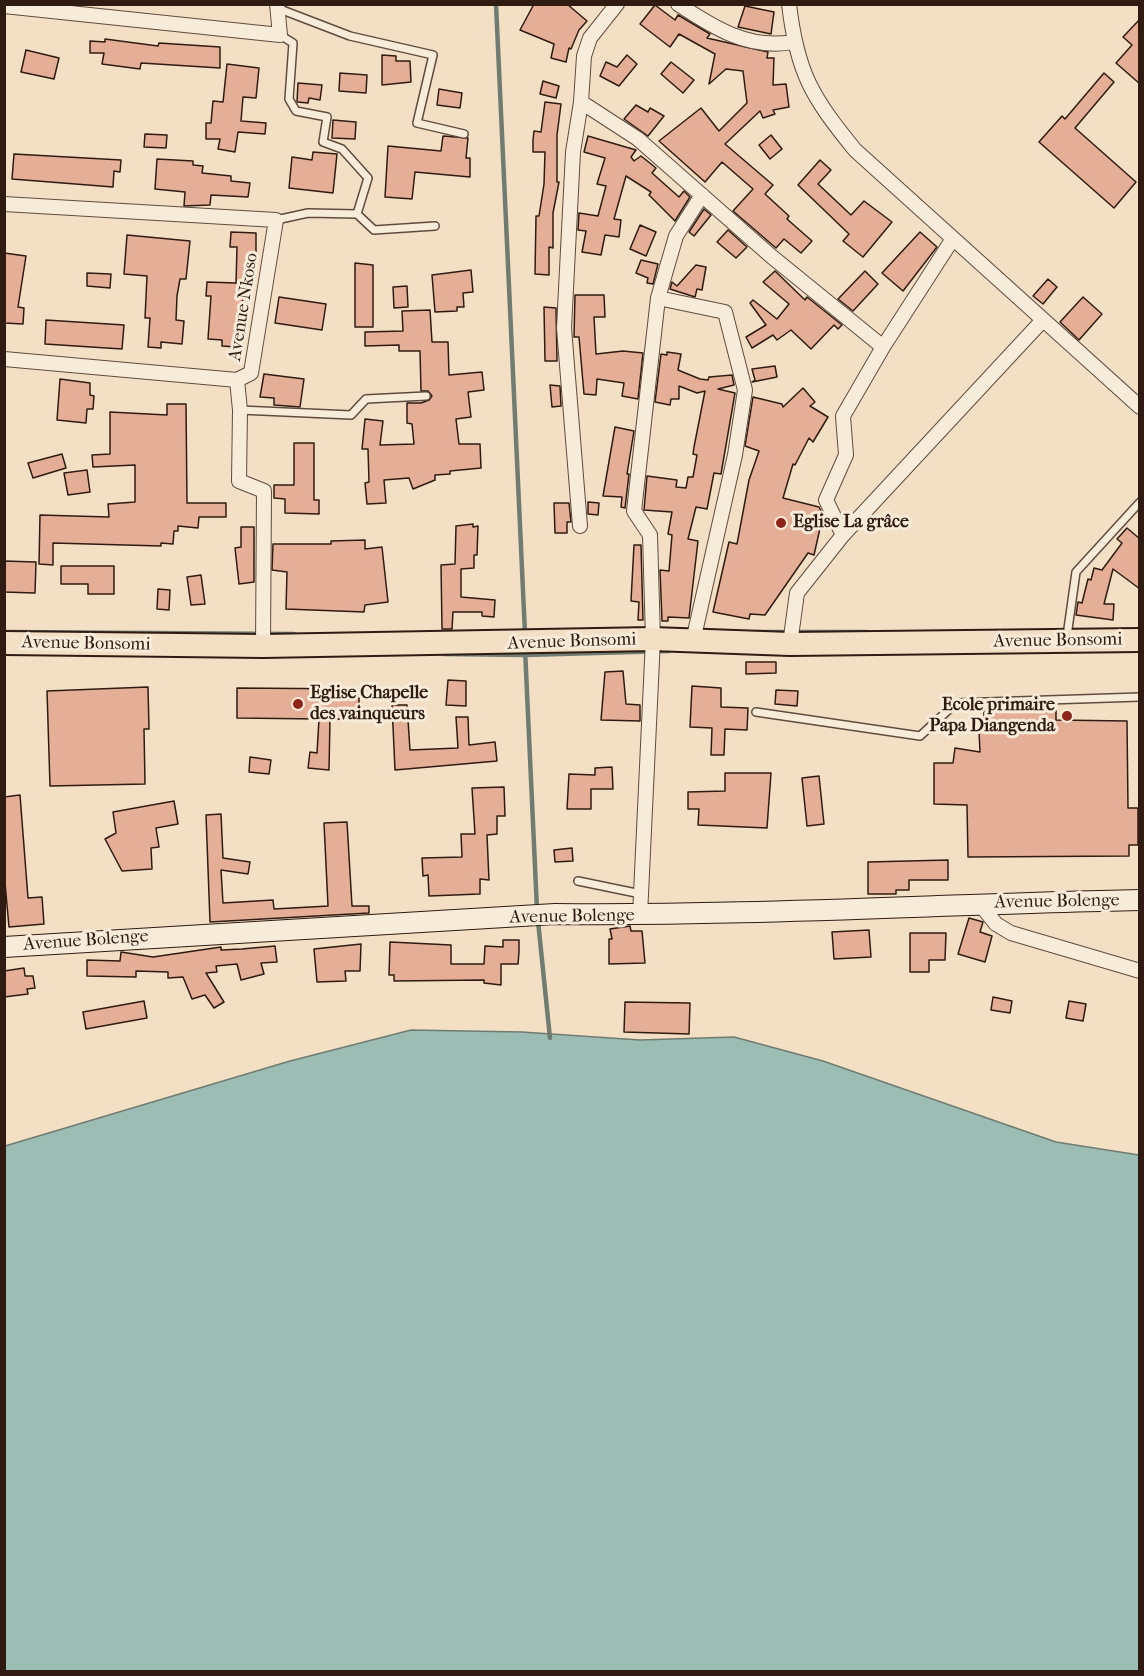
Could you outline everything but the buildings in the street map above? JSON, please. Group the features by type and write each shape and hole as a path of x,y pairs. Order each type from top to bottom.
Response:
{"main road":[{"name":"Avenue Bonsomi","path":"4,643 264,646 502,644 653,639 790,644 1140,640"}],"street":[{"path":"580,526 564,328 573,152 581,102 584,56 590,38 617,4"},
{"path":"678,4 717,29 750,43 773,46 793,42"},
{"path":"789,4 793,42 802,72 826,114 855,150 952,240 1140,407"},
{"path":"4,6 280,34 277,6"},
{"path":"581,102 638,139 771,256 883,347"},
{"path":"640,915 653,639 650,534 634,511 658,298 676,236 702,195"},
{"path":"4,204 276,220"},
{"name":"Avenue Nkoso","path":"264,646 264,490 239,481 240,410 237,380 252,373 276,220"},
{"path":"843,535 826,500 846,455 843,416 883,347 952,240"},
{"path":"658,298 725,312 745,390 735,455 693,641"},
{"path":"790,644 797,593 843,535 1042,321"},
{"path":"4,359 237,380"},
{"name":"Avenue Bolenge","path":"4,947 555,915 640,915 979,903 1140,900"},
{"path":"979,903 996,924 1011,933 1140,971"}],"lane":[{"path":"277,6 350,36 433,55 417,123 464,134"},
{"path":"280,34 293,43 289,99 296,111 327,117 323,142 342,149 368,178 357,214"},
{"path":"276,220 308,213 357,214 374,230 435,226"},
{"path":"240,410 351,415 366,399 426,396"},
{"path":"1066,641 1076,572 1140,502"},
{"path":"756,712 920,736 956,703 1140,697"},
{"path":"578,881 641,894"}],"water":[{"path":"411,1030 522,1032 640,1040 734,1037 823,1061 1056,1142 1139,1155 1139,1671 5,1671 5,1146 290,1061"}],"waterway":[{"path":"496,4 525,634"},
{"path":"4,632 294,634"},
{"path":"755,632 867,632"},
{"path":"525,649 537,910"},
{"path":"443,654 525,655 669,651"},
{"path":"538,921 550,1038"}],"place":[{"name":"Eglise La grâce","path":"781,523"},
{"name":"Eglise Chapelle des vainqueurs","path":"298,704"},
{"name":"Ecole primaire Papa Diangenda","path":"1067,716"}]}
